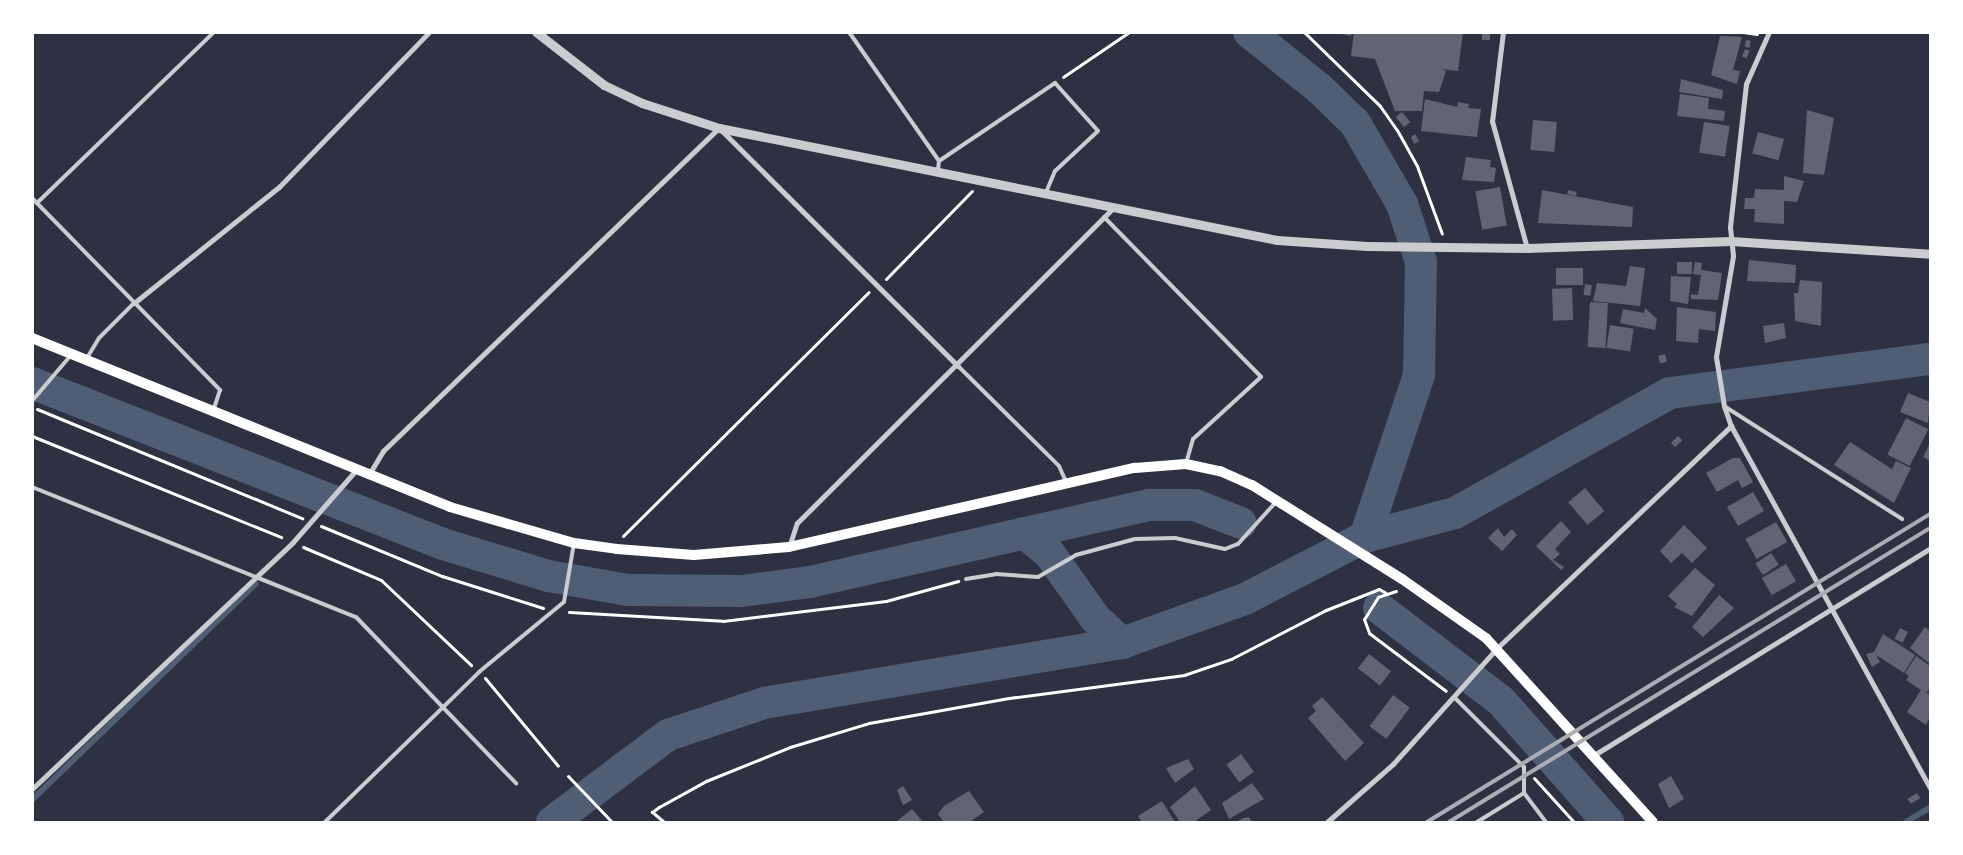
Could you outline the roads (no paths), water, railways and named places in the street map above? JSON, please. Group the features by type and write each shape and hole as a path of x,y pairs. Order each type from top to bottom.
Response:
{"main road":[{"path":"32,338 368,476 450,507 574,543 617,549 694,555 789,547 1135,468 1186,464 1228,474 1277,500 1405,581 1497,648 1653,822"}],"street":[{"path":"134,303 279,187 428,32"},
{"path":"536,32 604,85 642,103 719,128 938,166 978,179 1276,240 1367,246 1528,248 1731,241 1930,254"},
{"path":"1503,32 1492,121 1528,248"},
{"path":"1769,32 1746,84 1731,241 1733,256 1716,357 1724,406 1731,426 1930,788"},
{"path":"719,128 879,285 958,366"},
{"path":"368,476 384,451 719,128"},
{"path":"789,547 797,523 958,366 1115,206"},
{"path":"1327,822 1393,764 1497,648 1731,426"},
{"path":"32,789 320,514 347,485 356,470"},
{"path":"1594,755 1930,548"}],"lane":[{"path":"37,203 214,32"},
{"path":"849,32 938,166 1054,83 1098,131 1055,170 1046,192"},
{"path":"32,198 220,390 213,411"},
{"path":"1104,217 1262,378 1193,439 1186,464"},
{"path":"86,359 99,338 134,303"},
{"path":"33,400 65,368 72,354"},
{"path":"958,366 1059,466 1066,483"},
{"path":"1724,406 1902,519"},
{"path":"32,487 254,578 356,617 516,783"},
{"path":"966,579 996,574 1038,576 1076,555 1155,538 1225,549 1238,544 1277,500"},
{"path":"325,822 479,672 564,602 574,543"},
{"path":"1454,697 1524,767 1524,793 1546,822"},
{"path":"1477,822 1524,793"}],"waterway":[{"path":"1249,32 1320,89 1355,123 1402,204 1421,262 1419,375 1365,537"},
{"path":"552,822 668,735 764,703 1122,643 1245,599 1365,537 1455,513 1670,393 1930,359"},
{"path":"32,383 443,544 548,576 628,590 741,591 810,582 1149,505 1195,505 1241,523"},
{"path":"1024,533 1049,553 1095,618 1122,643"},
{"path":"32,800 256,584"},
{"path":"1379,608 1501,701 1608,822"},
{"path":"1906,822 1928,809"}],"railway":[{"path":"1427,822 1930,514"},
{"path":"1449,822 1930,528"}]}
